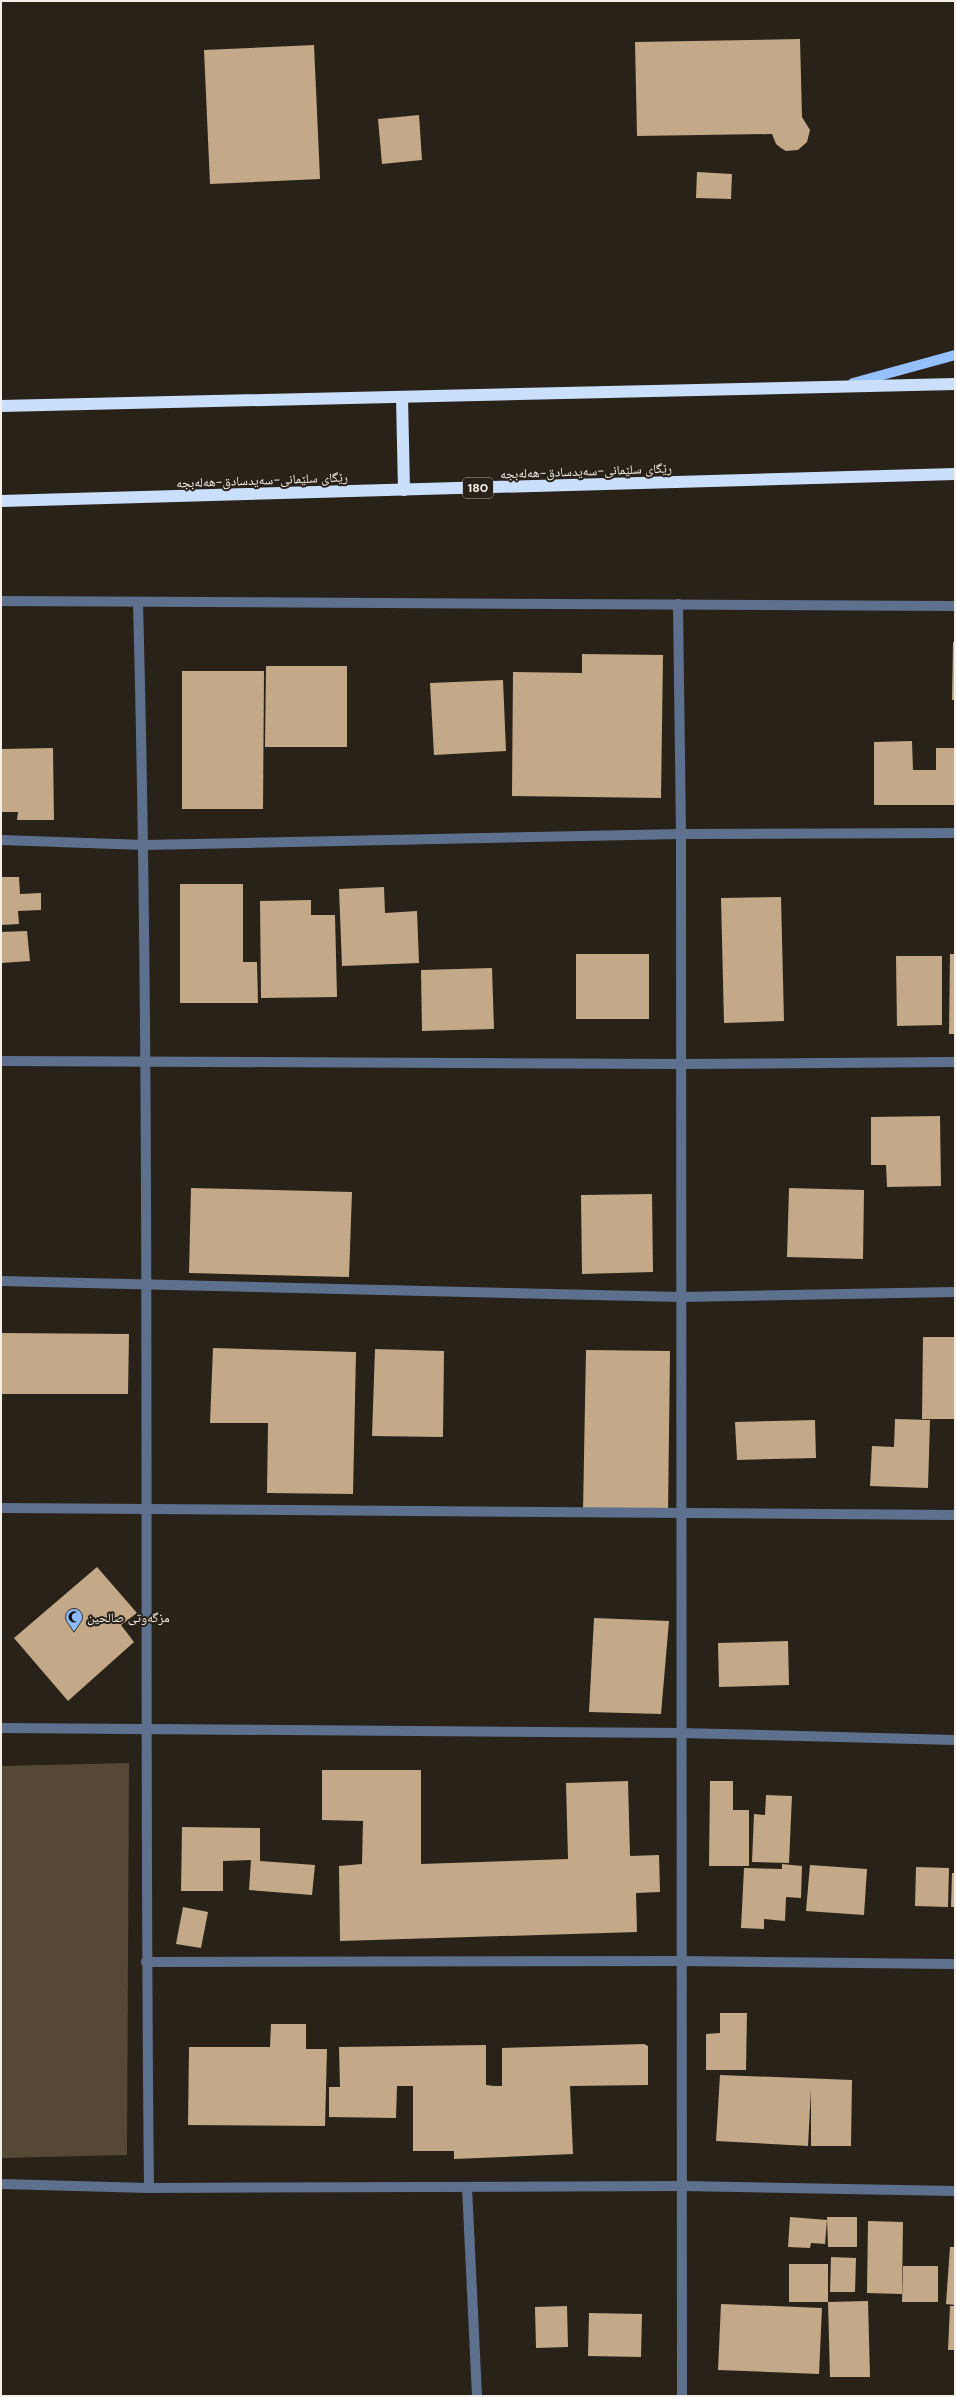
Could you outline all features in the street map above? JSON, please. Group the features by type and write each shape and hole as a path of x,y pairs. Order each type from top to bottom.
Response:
{"highway":[{"path":"1,406 837,388 955,384"},
{"path":"402,397 404,490"},
{"name":"رێگای سلێمانی-سەیدسادق-هەلەبجە","path":"1,501 955,474"}],"main road":[{"path":"837,388 955,355"}],"street":[{"path":"1,601 138,603 955,606"},
{"path":"138,603 144,845 146,1061 146,1962 149,2188"},
{"path":"678,604 681,834 682,2396"},
{"path":"1,840 144,845 681,834 955,833"},
{"path":"1,1061 681,1064 955,1062"},
{"path":"1,1281 681,1297 955,1292"},
{"path":"1,1508 955,1515"},
{"path":"1,1728 681,1733 955,1740"},
{"path":"146,1962 681,1961 955,1964"},
{"path":"1,2184 149,2188 682,2186 955,2191"},
{"path":"467,2187 477,2396"}],"shaded area":[{"path":"129,1763 127,2155 1,2158 1,1766"}],"building":[{"path":"800,39 802,117 810,130 807,142 798,150 786,151 781,148 776,144 772,134 637,136 635,42"},
{"path":"314,45 320,179 210,184 204,50"},
{"path":"419,115 422,160 382,164 378,119"},
{"path":"697,172 732,174 731,199 696,198"},
{"path":"953,642 955,642 955,700 952,700"},
{"path":"582,654 663,655 661,798 512,796 513,672 582,673"},
{"path":"266,666 347,666 347,747 265,747"},
{"path":"182,671 264,671 263,809 182,809"},
{"path":"503,680 506,751 434,755 430,683"},
{"path":"912,741 913,770 936,770 936,748 955,748 955,805 874,805 874,742"},
{"path":"53,748 54,820 17,820 18,812 1,812 1,749"},
{"path":"1,877 19,877 20,894 41,893 41,910 18,911 19,924 1,925"},
{"path":"180,884 243,884 243,962 257,962 258,1003 180,1003"},
{"path":"384,887 385,913 417,911 419,963 342,966 339,889"},
{"path":"781,897 784,1021 724,1023 721,898"},
{"path":"311,900 311,915 335,915 337,997 261,998 260,901"},
{"path":"27,931 30,961 1,963 1,932"},
{"path":"576,954 649,954 649,1019 576,1019"},
{"path":"950,954 955,954 955,1034 949,1034"},
{"path":"896,956 942,956 942,1025 897,1026"},
{"path":"492,968 494,1029 422,1031 421,970"},
{"path":"940,1116 941,1186 887,1187 886,1165 871,1165 871,1117"},
{"path":"191,1188 352,1192 349,1277 189,1273"},
{"path":"789,1188 864,1190 863,1259 787,1257"},
{"path":"652,1194 653,1272 582,1274 581,1195"},
{"path":"1,1333 129,1334 128,1394 1,1394"},
{"path":"923,1337 955,1337 955,1419 922,1419"},
{"path":"213,1348 356,1352 353,1494 267,1493 268,1423 210,1423"},
{"path":"375,1349 444,1351 443,1437 372,1436"},
{"path":"586,1350 670,1351 668,1513 583,1511"},
{"path":"895,1419 930,1420 928,1488 870,1486 872,1446 894,1447"},
{"path":"815,1420 816,1458 737,1460 735,1422"},
{"name":"مزگەوتی صالحین","path":"97,1567 137,1613 121,1625 134,1642 68,1701 14,1638"},
{"path":"594,1618 669,1621 661,1714 589,1712"},
{"path":"788,1641 789,1685 719,1687 718,1643"},
{"path":"322,1770 421,1770 421,1864 568,1859 566,1783 628,1781 630,1856 659,1855 660,1892 636,1893 637,1932 340,1941 339,1866 362,1864 363,1821 322,1820"},
{"path":"710,1781 733,1781 733,1810 749,1810 749,1866 709,1866"},
{"path":"766,1795 792,1796 789,1863 752,1862 754,1814 765,1815"},
{"path":"182,1827 260,1828 260,1861 315,1865 312,1895 249,1890 251,1860 223,1861 223,1891 181,1891"},
{"path":"782,1864 802,1866 801,1898 786,1897 785,1921 764,1919 764,1929 741,1928 744,1868 782,1869"},
{"path":"810,1865 867,1869 864,1915 806,1911"},
{"path":"916,1867 949,1868 948,1907 915,1906"},
{"path":"952,1873 955,1873 955,1907 951,1907"},
{"path":"183,1907 208,1912 201,1948 176,1944"},
{"path":"720,2013 747,2013 746,2070 706,2070 706,2034 720,2033"},
{"path":"271,2024 306,2024 306,2049 327,2049 325,2126 188,2125 189,2047 270,2047"},
{"path":"644,2044 648,2046 648,2085 570,2086 573,2154 454,2159 454,2151 413,2151 413,2086 397,2086 396,2118 329,2117 329,2087 340,2087 339,2047 486,2045 486,2085 502,2086 502,2048"},
{"path":"720,2075 852,2080 851,2146 811,2146 811,2089 808,2146 716,2141"},
{"path":"790,2217 827,2220 825,2244 811,2243 810,2248 788,2247"},
{"path":"827,2217 857,2217 857,2247 828,2247"},
{"path":"868,2221 903,2222 902,2294 867,2293"},
{"path":"950,2247 955,2247 955,2305 946,2304"},
{"path":"831,2257 856,2258 855,2292 830,2292"},
{"path":"789,2264 828,2264 828,2302 789,2302"},
{"path":"903,2266 938,2266 938,2302 902,2302"},
{"path":"868,2301 870,2377 830,2377 828,2302"},
{"path":"721,2304 822,2308 819,2374 718,2370"},
{"path":"567,2306 568,2347 536,2348 535,2307"},
{"path":"950,2306 955,2306 955,2350 948,2350"},
{"path":"589,2313 642,2314 641,2357 588,2356"}],"place":[{"name":"مزگەوتی صالحین","path":"74,1632"}]}
